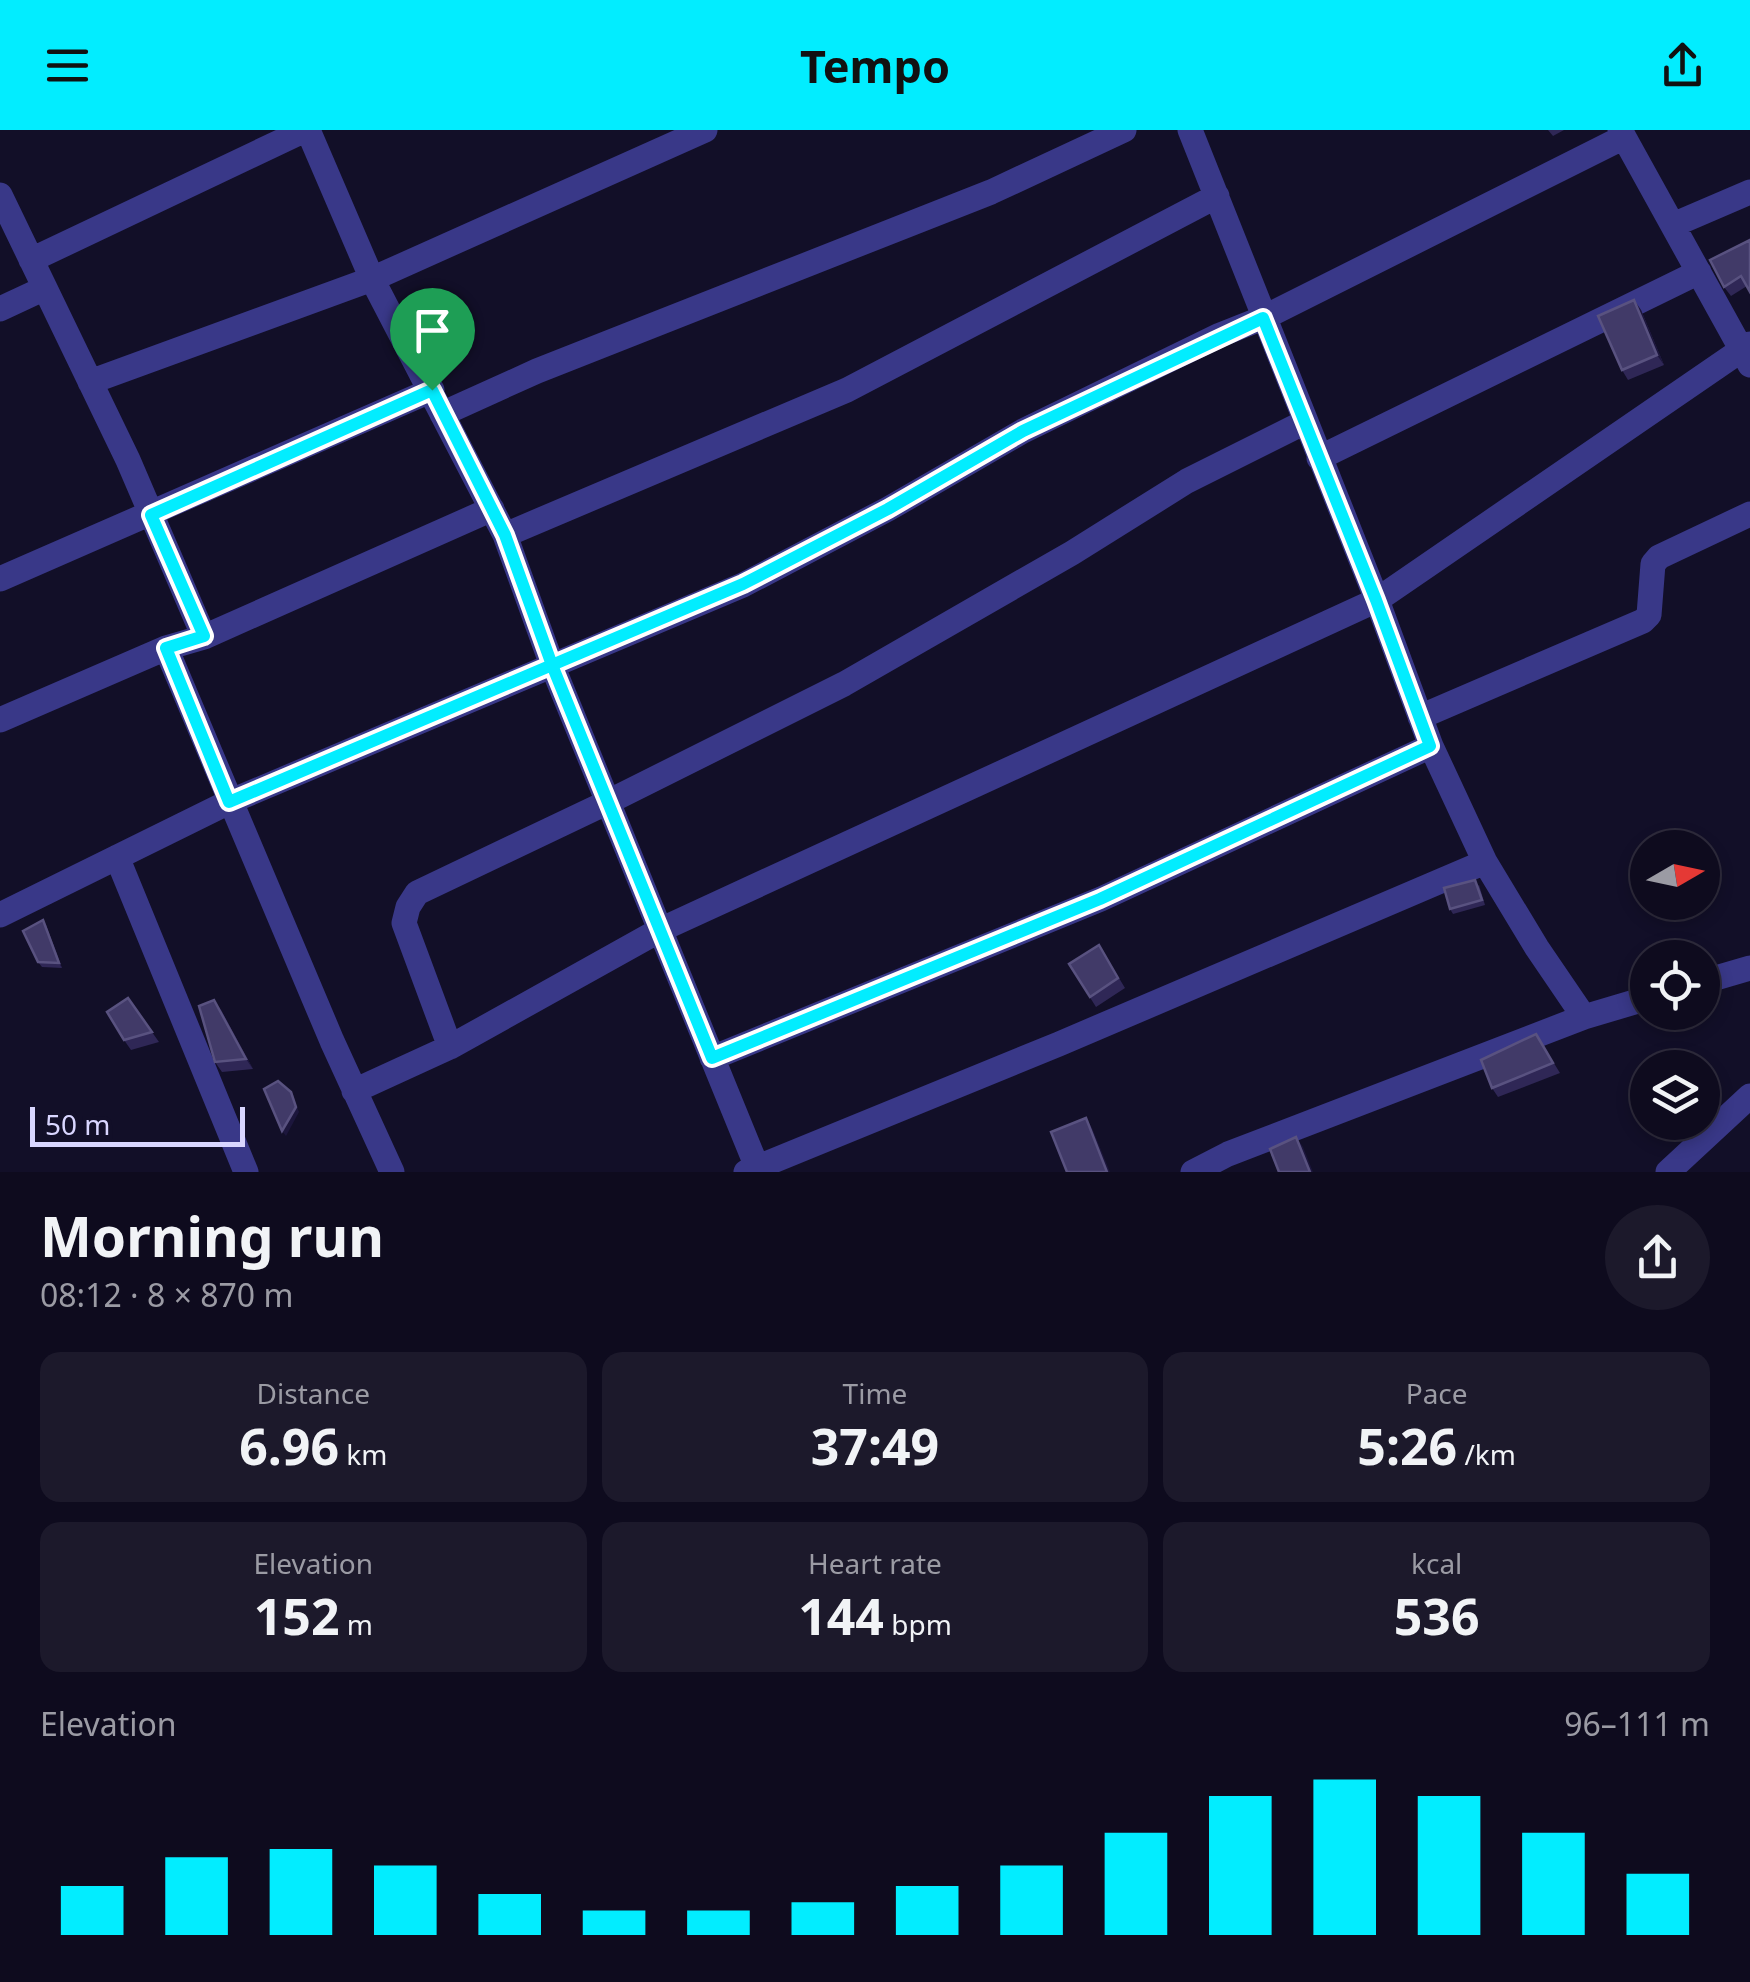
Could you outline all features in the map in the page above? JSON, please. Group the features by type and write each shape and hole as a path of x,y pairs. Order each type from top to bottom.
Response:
{"street":[{"path":"31,260 306,130 372,279 505,535 552,665 754,1170 1485,862"},
{"path":"90,382 372,279 705,130"},
{"path":"0,579 437,402 537,371 992,192 1124,130"},
{"path":"1190,130 1430,746 1485,862 1584,1016"},
{"path":"0,915 229,802 743,584 888,509 1023,431 1263,318 1622,134 1747,352 1376,600 660,930 450,1047 354,1092"},
{"path":"1674,226 1750,192"},
{"path":"0,196 90,382 204,636"},
{"path":"505,535 847,390 1217,196"},
{"path":"1319,458 1699,272"},
{"path":"0,309 45,288"},
{"path":"450,1047 404,923 417,893 844,684 1072,553 1187,481 1306,422"},
{"path":"0,720 166,648 204,636 492,509"},
{"path":"1420,717 1643,622 1649,615 1653,564 1750,514"},
{"path":"166,648 354,1092 392,1172"},
{"path":"712,1058 1100,899 1430,746"},
{"path":"116,858 246,1172"},
{"path":"1720,977 1750,968"},
{"path":"1194,1172 1228,1154 1584,1016 1630,1003"},
{"path":"1668,1172 1750,1096"}],"building":[{"path":"1750,240 1750,292 1741,276 1724,287 1710,260"},
{"path":"1634,300 1657,355 1622,370 1598,316"},
{"path":"1475,880 1482,900 1450,909 1444,888"},
{"path":"43,920 59,963 38,962 23,931"},
{"path":"1099,945 1118,978 1090,997 1069,964"},
{"path":"128,998 152,1032 124,1040 107,1012"},
{"path":"214,1000 246,1059 215,1062 199,1006"},
{"path":"1536,1034 1553,1063 1492,1088 1481,1060"},
{"path":"278,1081 291,1092 296,1107 282,1131 264,1089"},
{"path":"1086,1118 1107,1172 1067,1172 1051,1132"},
{"path":"1296,1137 1310,1172 1279,1172 1270,1149"}],"route":[{"path":"432,390 151,515 204,636 166,648 229,802 552,665 712,1058 1100,899 1430,746 1263,318 1023,431 888,509 743,584 552,665 505,535 432,390"}]}
